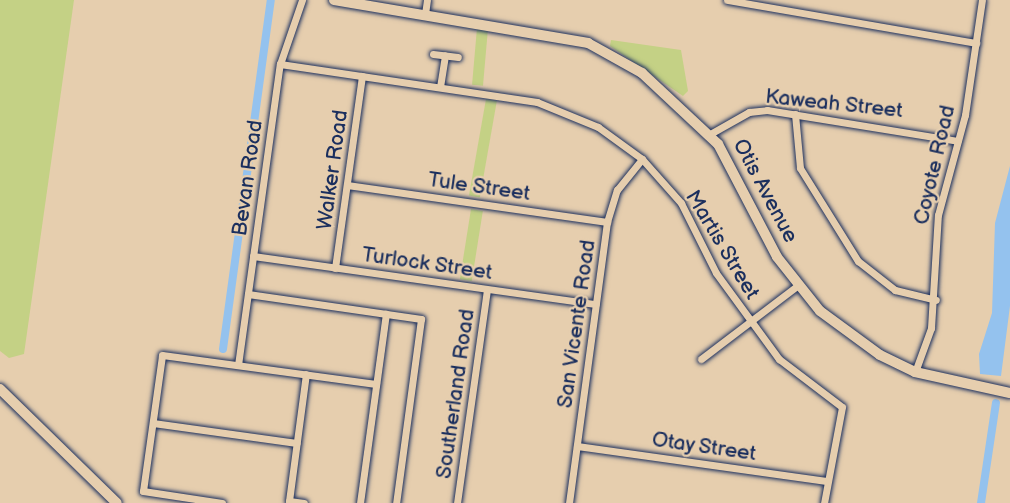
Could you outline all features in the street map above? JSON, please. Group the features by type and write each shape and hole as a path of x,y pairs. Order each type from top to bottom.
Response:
{"street":[{"name":"Bevan Road","path":"238,364 280,64 302,0"},
{"name":"Otis Avenue","path":"334,0 588,43 642,73 710,134 798,285 846,333 915,372 1010,393"},
{"path":"425,14 427,0"},
{"path":"728,0 976,43"},
{"name":"Coyote Road","path":"915,372 936,300 938,215 958,141 982,0"},
{"path":"434,54 458,57"},
{"path":"440,87 445,55"},
{"name":"Martis Street","path":"280,64 440,87 560,109 598,127 642,159 681,203 716,273 779,360 842,407 827,481"},
{"name":"Walker Road","path":"335,268 362,76"},
{"name":"Kaweah Street","path":"710,134 749,112 795,114 958,141"},
{"path":"795,114 800,168 858,261 895,290 936,300"},
{"name":"San Vicente Road","path":"569,503 607,222 617,190 642,159"},
{"name":"Tule Street","path":"347,185 607,222"},
{"name":"Turlock Street","path":"254,256 596,304"},
{"path":"701,359 798,285"},
{"name":"Southerland Road","path":"457,503 487,290"},
{"path":"248,294 421,319 396,503"},
{"path":"360,503 386,314"},
{"path":"222,503 143,491 162,355 376,384"},
{"path":"304,503 287,502 306,374"},
{"path":"0,389 117,503"},
{"path":"153,423 297,443"},
{"name":"Otay Street","path":"577,446 827,481"},
{"path":"824,503 827,481"}],"green space":[{"path":"0,0 74,0 24,354 9,358 0,351"},
{"path":"477,28 488,29 483,86 472,85"},
{"path":"611,40 681,50 688,91 683,96 610,46"},
{"path":"486,99 497,101 480,197 469,196"},
{"path":"471,209 483,211 472,281 460,279"}],"water":[{"path":"1010,166 1010,306 1001,376 980,374 979,354 992,313 995,223"}],"waterway":[{"path":"223,349 271,0"},
{"path":"981,503 996,403"}]}
